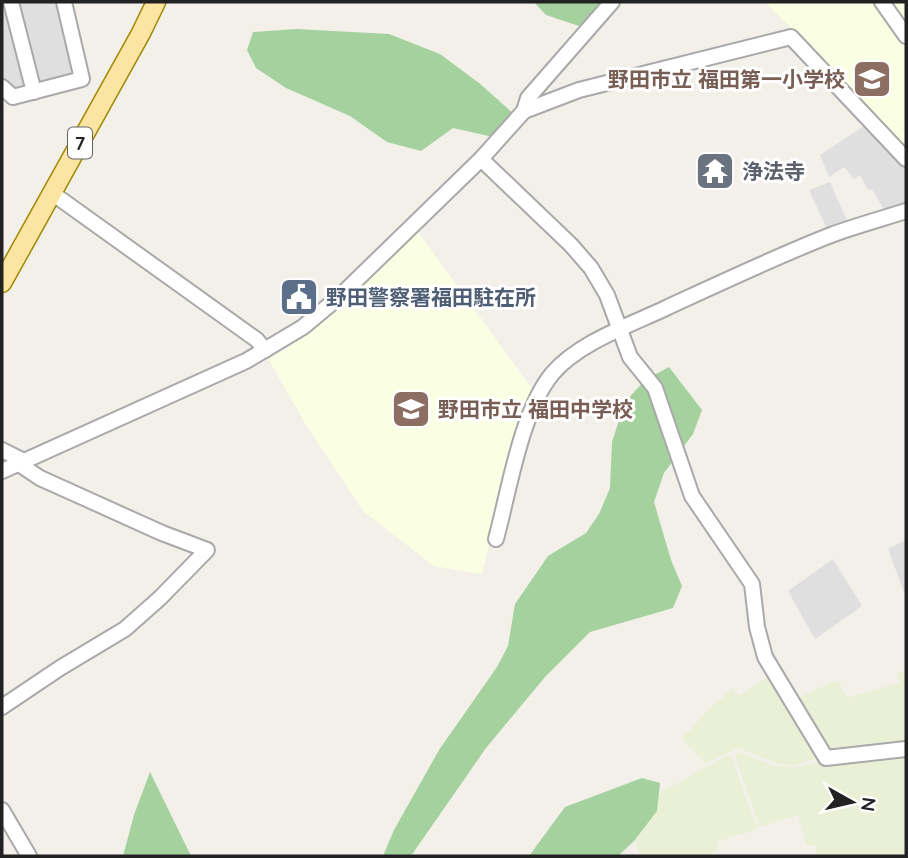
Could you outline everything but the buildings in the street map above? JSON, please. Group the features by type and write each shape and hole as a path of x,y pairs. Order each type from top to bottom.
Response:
{"main road":[{"name":"7","path":"2,283 156,2"}],"street":[{"path":"10,2 34,92"},
{"path":"2,87 13,97 82,79 64,2"},
{"path":"2,471 265,350 303,327 339,297 481,159 524,111 528,98 612,2"},
{"path":"882,2 906,36"},
{"path":"524,111 579,90 791,37 906,159"},
{"path":"481,159 572,245 607,295 630,357 655,388 692,496 752,584 757,627 765,657 826,758 906,749"},
{"path":"52,193 257,340 265,350"},
{"path":"496,539 524,431 542,389 551,375 570,357 621,329 821,239 906,211"},
{"path":"2,450 22,462 40,478 162,533 207,550 125,629 2,707"},
{"path":"2,810 29,856"}],"shaded area":[{"path":"2,2 6,2 28,85 26,89 14,92 2,81"},
{"path":"18,2 60,2 75,76 40,85 36,83"},
{"name":"野田市立 福田第一小学校","path":"765,2 906,2 906,151 792,29"},
{"path":"867,124 906,166 906,208 886,213 860,175 854,179 844,167 829,177 820,155"},
{"path":"830,182 849,225 828,231 809,190"},
{"name":"野田市立 福田中学校","path":"418,232 535,393 517,424 482,574 434,566 363,511 306,425 269,360 314,330"},
{"path":"906,540 906,594 905,595 888,549"},
{"path":"833,559 862,606 815,639 788,591"},
{"path":"906,670 906,748 831,755 796,699 838,680 847,698 899,683 897,674"},
{"path":"771,675 818,758 795,765 780,764 738,748 706,763 682,739 708,710 733,688 739,696"},
{"path":"738,752 774,766 794,768 822,761 906,754 906,856 817,856 816,845 807,845 798,815 760,827 735,757"},
{"path":"728,755 732,758 757,829 716,842 719,850 704,856 641,856 629,826 630,810"}],"green space":[{"path":"534,2 605,2 579,26 546,15"},
{"path":"296,29 389,34 440,54 479,83 515,115 493,137 453,128 421,151 387,142 350,116 286,88 256,68 247,50 253,32"},
{"path":"669,367 702,410 693,434 664,473 654,502 671,560 682,586 673,608 590,632 545,677 486,748 413,853 410,856 383,856 394,830 439,750 497,667 508,646 515,604 548,556 586,533 599,514 610,488 612,442 625,402 645,380"},
{"path":"150,772 191,856 123,856"},
{"path":"642,778 660,783 657,811 634,841 618,856 529,856 565,807"}],"place":[{"name":"野田市立 福田第一小学校","path":"872,79"},
{"name":"浄法寺","path":"715,171"},
{"name":"野田警察署福田駐在所","path":"299,297"},
{"name":"野田市立 福田中学校","path":"411,409"}]}
